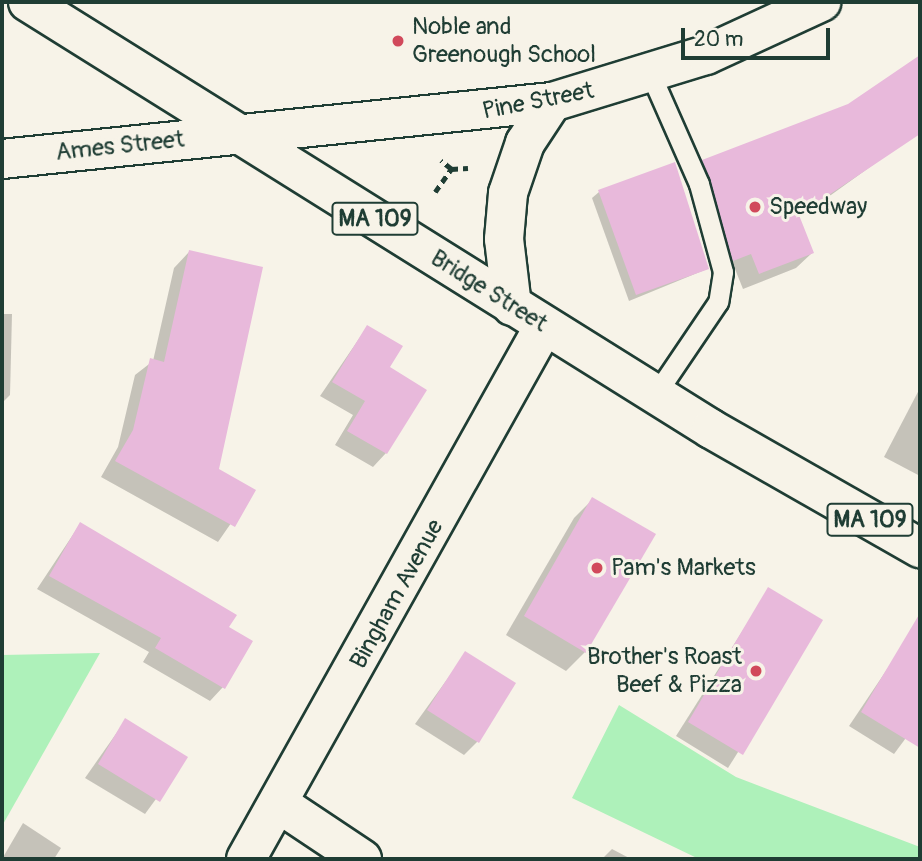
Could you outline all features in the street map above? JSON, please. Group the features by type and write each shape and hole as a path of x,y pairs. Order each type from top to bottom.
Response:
{"street":[{"name":"Bridge Street","path":"28,2 655,395 920,548"},
{"name":"Pine Street","path":"238,133 552,102 651,75 821,2"},
{"path":"528,316 505,239 508,193 525,143 552,102"},
{"name":"Ames Street","path":"2,159 238,133"},
{"name":"Bingham Avenue","path":"246,859 278,803 528,316"},
{"path":"278,803 362,859"}],"lane":[{"path":"651,75 699,184 723,272 718,302 655,395"}],"path":[{"path":"433,153 452,169 435,192"}],"green space":[{"path":"100,653 2,826 2,655"},
{"path":"619,705 736,777 920,847 920,859 699,859 572,798"}],"building":[{"path":"920,55 920,134 799,215 814,253 759,274 751,254 733,261 702,160 848,104"},
{"path":"675,162 709,269 636,295 598,190"},
{"path":"189,250 263,267 219,469 256,490 235,527 115,461 133,430 150,358 164,362"},
{"path":"367,325 403,346 390,367 427,390 387,454 347,431 365,401 332,382"},
{"path":"592,497 656,534 586,653 524,616"},
{"path":"80,522 237,615 229,627 253,641 225,689 155,648 161,638 49,576"},
{"name":"Brother's Roast Beef & Pizza","path":"768,587 823,620 743,755 688,722"},
{"path":"920,613 920,748 861,712"},
{"path":"465,651 516,683 479,743 427,710"},
{"path":"125,718 188,757 160,802 98,764"}],"place":[{"name":"Noble and Greenough School","path":"398,41"},
{"name":"Speedway","path":"755,207"},
{"name":"Pam's Markets","path":"597,568"},
{"name":"Brother's Roast Beef & Pizza","path":"756,671"}]}
